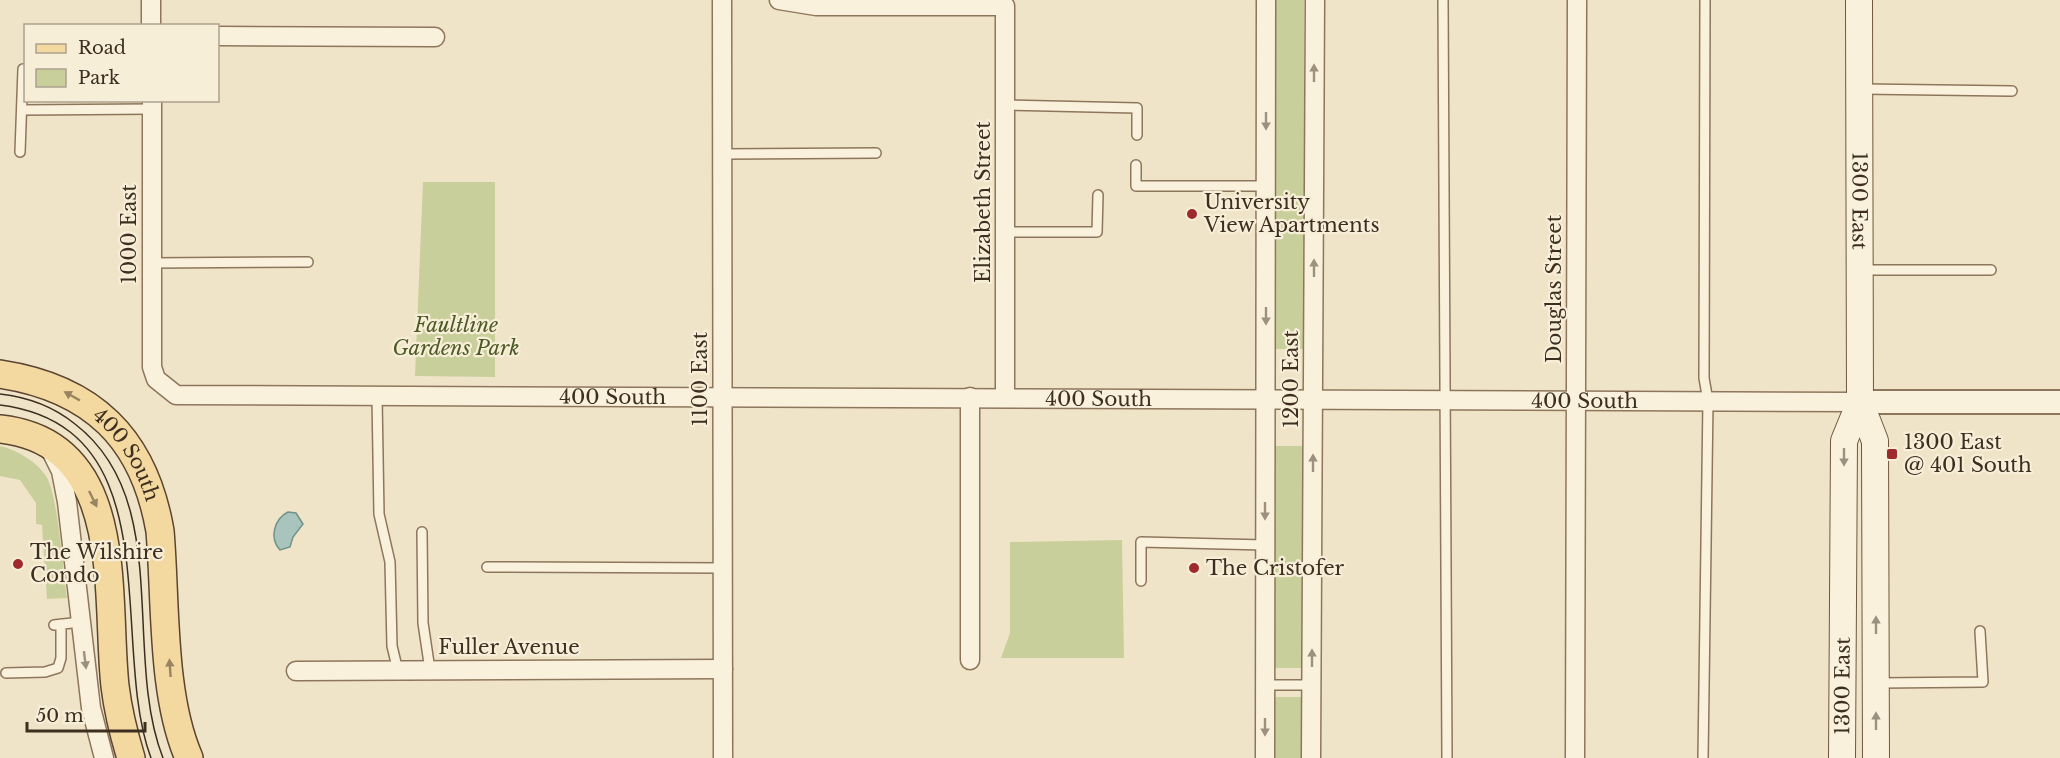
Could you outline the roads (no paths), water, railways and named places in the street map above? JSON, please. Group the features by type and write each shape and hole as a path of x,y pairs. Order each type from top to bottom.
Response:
{"main road":[{"name":"1300 East","path":"1859,0 1860,402 1875,441 1876,758"},
{"name":"400 South","path":"0,374 41,382 72,395 112,426 138,462 156,506 160,531 171,681 176,717 186,752"},
{"name":"1300 East","path":"1842,758 1844,441 1860,402"},
{"path":"0,429 42,441 64,456 82,477 97,506 104,535 108,570 115,687 131,758"}],"street":[{"path":"151,0 151,24"},
{"name":"1100 East","path":"722,0 723,758"},
{"path":"778,0 816,6 1006,3"},
{"name":"1200 East","path":"1265,758 1266,0"},
{"name":"1200 East","path":"1311,758 1315,0"},
{"name":"Douglas Street","path":"1575,758 1576,0"},
{"name":"Elizabeth Street","path":"1005,398 1006,3"},
{"path":"219,36 435,37"},
{"name":"1000 East","path":"152,105 152,367"},
{"name":"400 South","path":"152,367 156,379 176,395 2060,402"},
{"path":"970,397 970,660"},
{"path":"42,441 54,454 63,481 92,708 104,758"},
{"name":"Fuller Avenue","path":"296,671 723,669"}],"lane":[{"path":"1443,0 1447,758"},
{"path":"1703,758 1708,401 1704,378 1705,0"},
{"path":"20,152 23,69"},
{"path":"1859,89 2012,91"},
{"path":"22,110 152,105"},
{"path":"1005,105 1137,108 1137,135"},
{"path":"722,153 876,153"},
{"path":"1137,165 1136,186 1266,186"},
{"path":"1005,232 1097,232 1098,195"},
{"path":"151,263 308,262"},
{"path":"1860,270 1991,270"},
{"path":"377,397 379,514 390,562 392,646 398,671"},
{"path":"422,532 423,623 430,670"},
{"path":"1141,581 1142,542 1265,545"},
{"path":"487,567 723,568"},
{"path":"6,673 45,672 58,668 62,658 58,624 81,622"},
{"path":"1876,683 1983,682 1980,631"},
{"path":"1265,685 1312,685"}],"water":[{"path":"288,512 296,513 303,524 293,537 290,547 280,550 274,535 276,524"}],"tram line":[{"path":"0,394 40,404 75,424 106,456 125,493 136,535 146,672 152,717 163,758"},
{"path":"0,405 55,422 91,453 113,496 125,547 139,711 151,758"}],"place":[{"name":"University View Apartments","path":"1192,214"},
{"name":"1300 East @ 401 South","path":"1892,454"},
{"name":"The Wilshire Condo","path":"18,564"},
{"name":"The Cristofer","path":"1194,568"}],"park label":[{"name":"Faultline Gardens Park","path":"456,336"}]}
